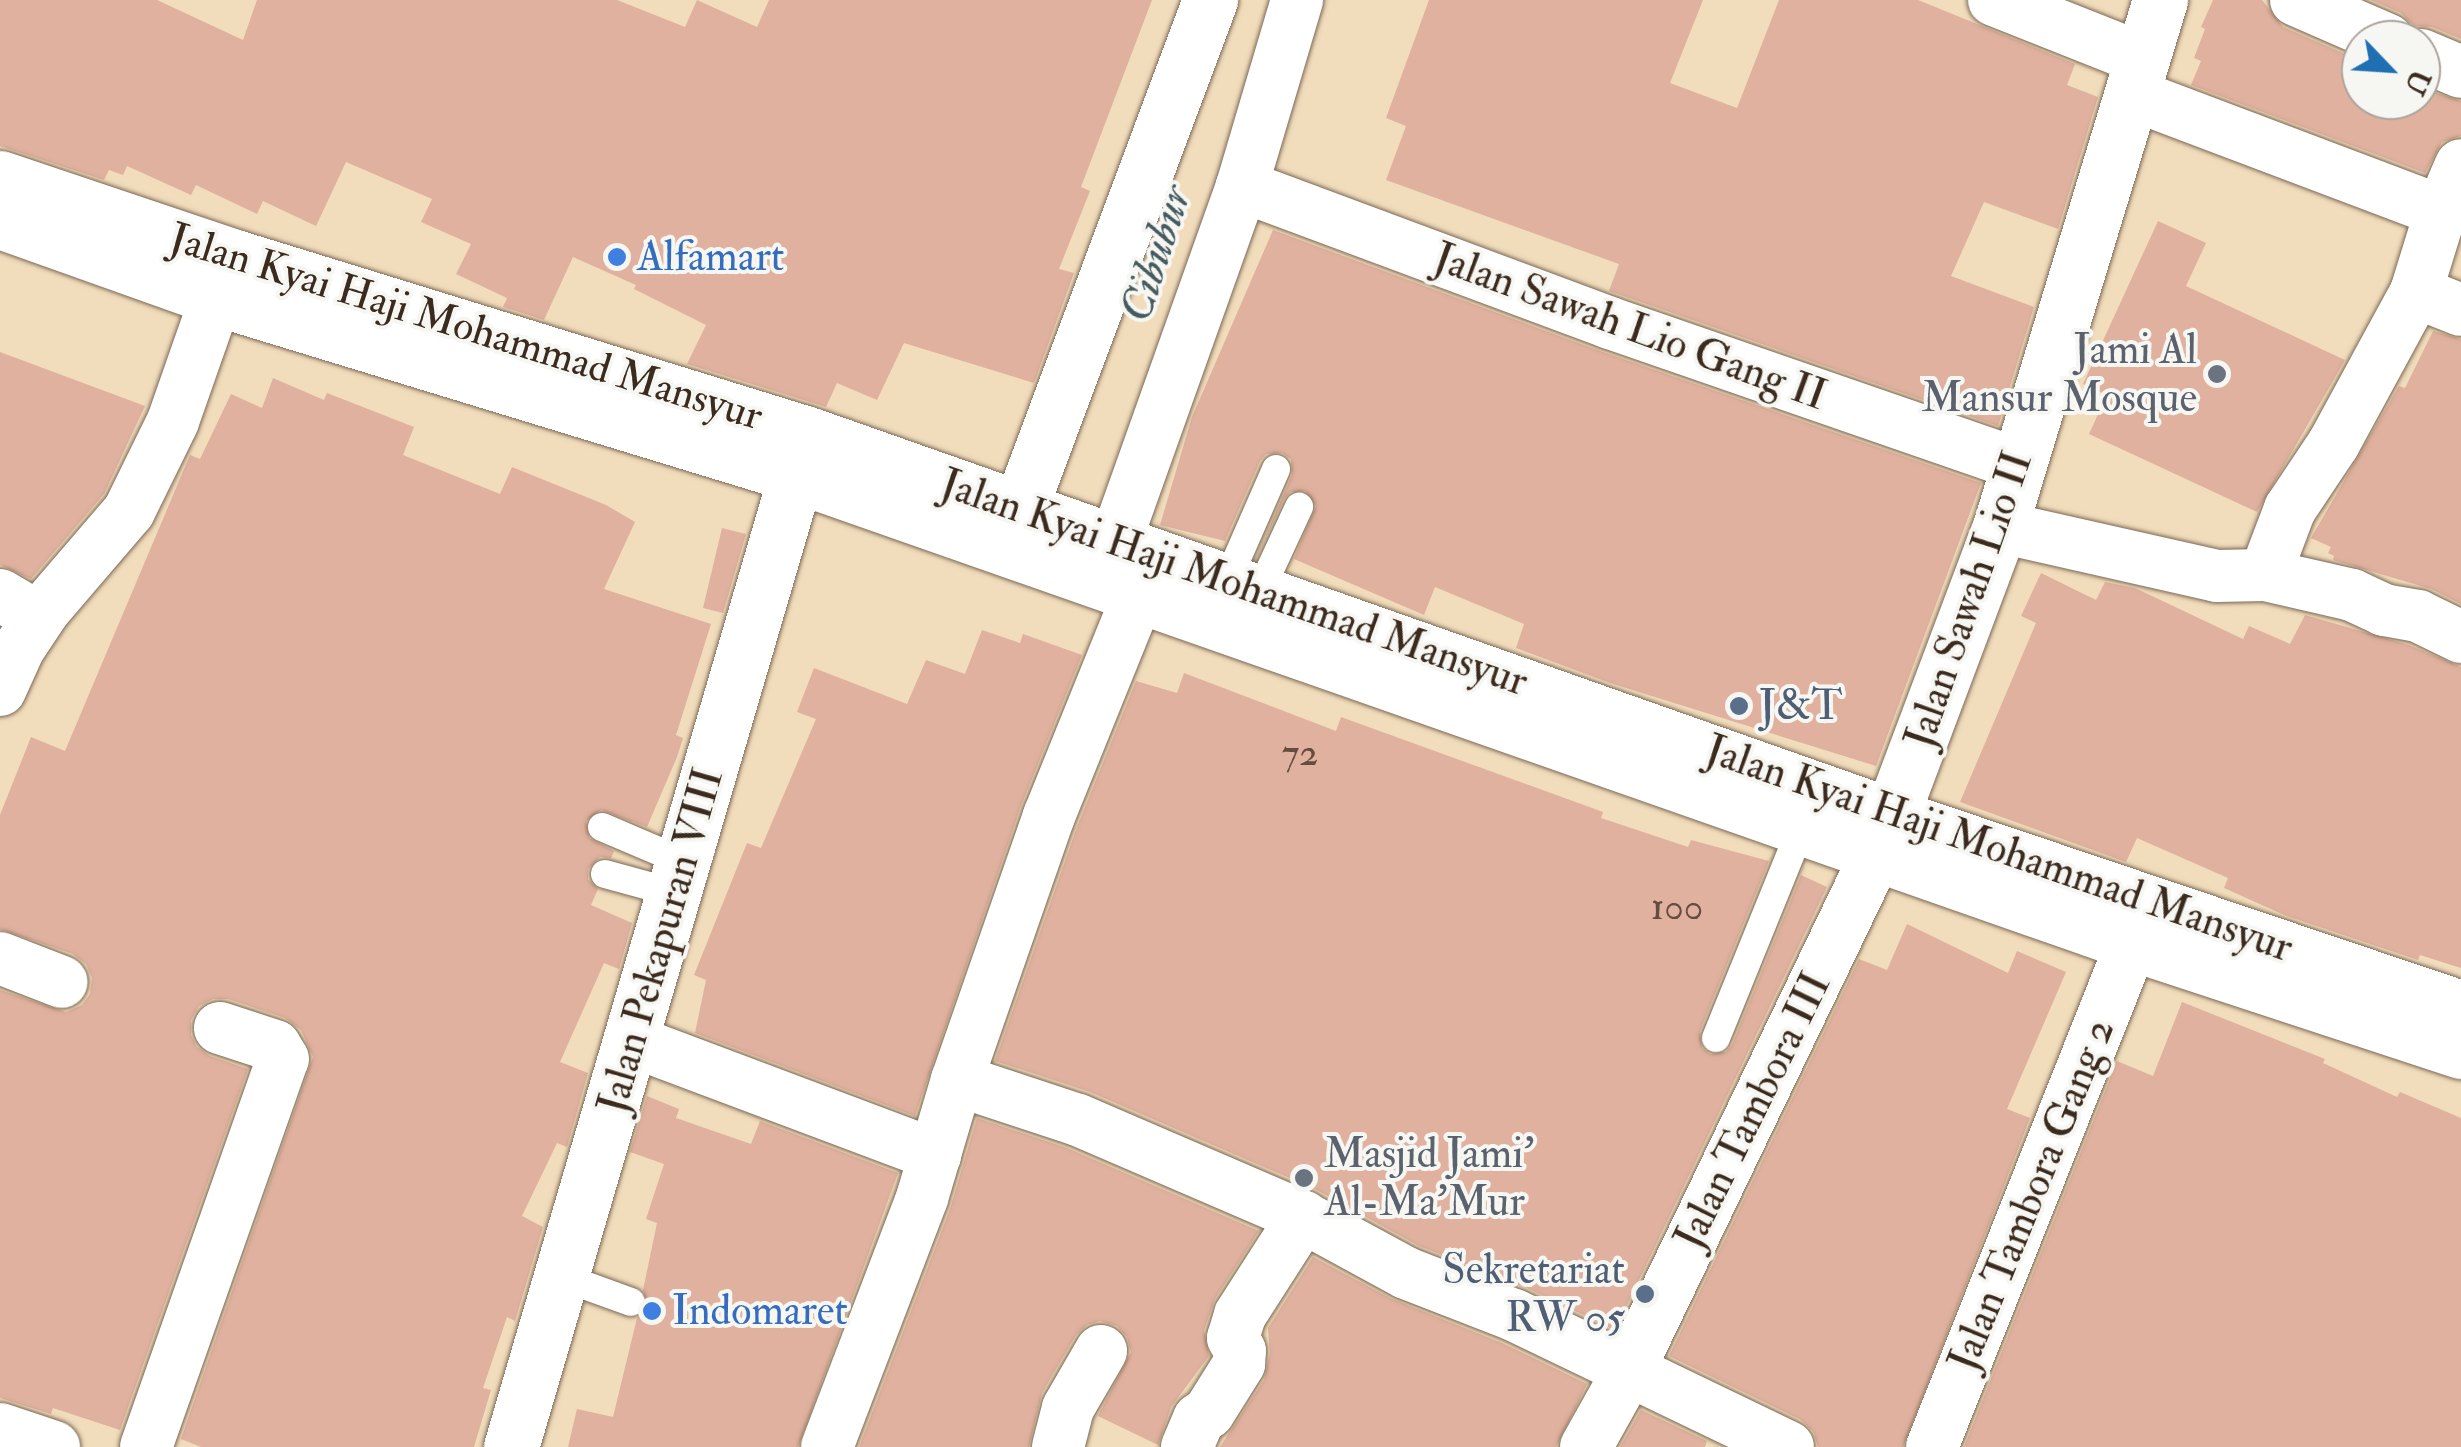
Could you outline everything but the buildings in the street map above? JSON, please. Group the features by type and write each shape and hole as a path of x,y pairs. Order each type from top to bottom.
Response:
{"main road":[{"path":"1013,528 1210,0"},
{"name":"Jalan Sawah Lio II","path":"1885,834 2000,527 2160,0"},
{"name":"Jalan Kyai Haji Mohammad Mansyur","path":"0,178 116,240 225,278 802,454 1013,528 1138,596 1809,805"},
{"name":"Jalan Kyai Haji Mohammad Mansyur","path":"0,221 116,240"},
{"name":"Jalan Pekapuran VIII","path":"511,1447 802,454"},
{"name":"Jalan Kyai Haji Mohammad Mansyur","path":"1013,528 1116,540 1244,585 1885,834 2132,943 2461,1050"},
{"name":"Jalan Kyai Haji Mohammad Mansyur","path":"1885,834 2461,1008"}],"street":[{"path":"1116,540 1242,186 1297,0"},
{"path":"1994,0 2137,76 2451,188 2438,301 2290,509 2265,575"},
{"path":"2296,0 2342,20"},
{"name":"Jalan Sawah Lio Gang II","path":"1242,186 1610,323 2018,465"},
{"path":"0,690 19,648 20,606 129,511 173,421 225,278"},
{"path":"2000,527 2217,576 2265,575 2352,595 2384,610 2418,616 2461,637"},
{"path":"826,1447 935,1154 1049,816 1138,596"},
{"name":"Jalan Tambora III","path":"1586,1447 1621,1366 1885,834"},
{"name":"Jalan Tambora Gang 2","path":"1932,1447 2132,943"},
{"path":"0,958 62,982"},
{"path":"146,1447 283,1059 275,1046 220,1028"},
{"path":"632,1041 935,1154"},
{"path":"957,1080 1078,1120 1303,1217 1406,1273 1514,1315 1788,1447"},
{"path":"1187,1447 1199,1419 1209,1412 1239,1364 1240,1351 1233,1338 1240,1315 1303,1217"},
{"path":"1058,1447 1068,1408 1102,1350"},
{"path":"0,1429 54,1447"}],"lane":[{"path":"1244,585 1276,469"},
{"path":"1244,585 1298,506"},
{"path":"1716,1038 1809,805"},
{"path":"602,827 680,878"},
{"path":"605,874 680,878"},
{"path":"562,1277 631,1302"}],"place":[{"name":"Alfamart","path":"617,257"},
{"name":"Jami Al Mansur Mosque","path":"2217,374"},
{"name":"J&T","path":"1739,706"},
{"name":"Masjid Jami' Al-Ma'Mur","path":"1304,1178"},
{"name":"Sekretariat RW 05","path":"1645,1294"},
{"name":"Indomaret","path":"652,1311"}],"water label":[{"name":"Cibubur","path":"1157,254"}]}
